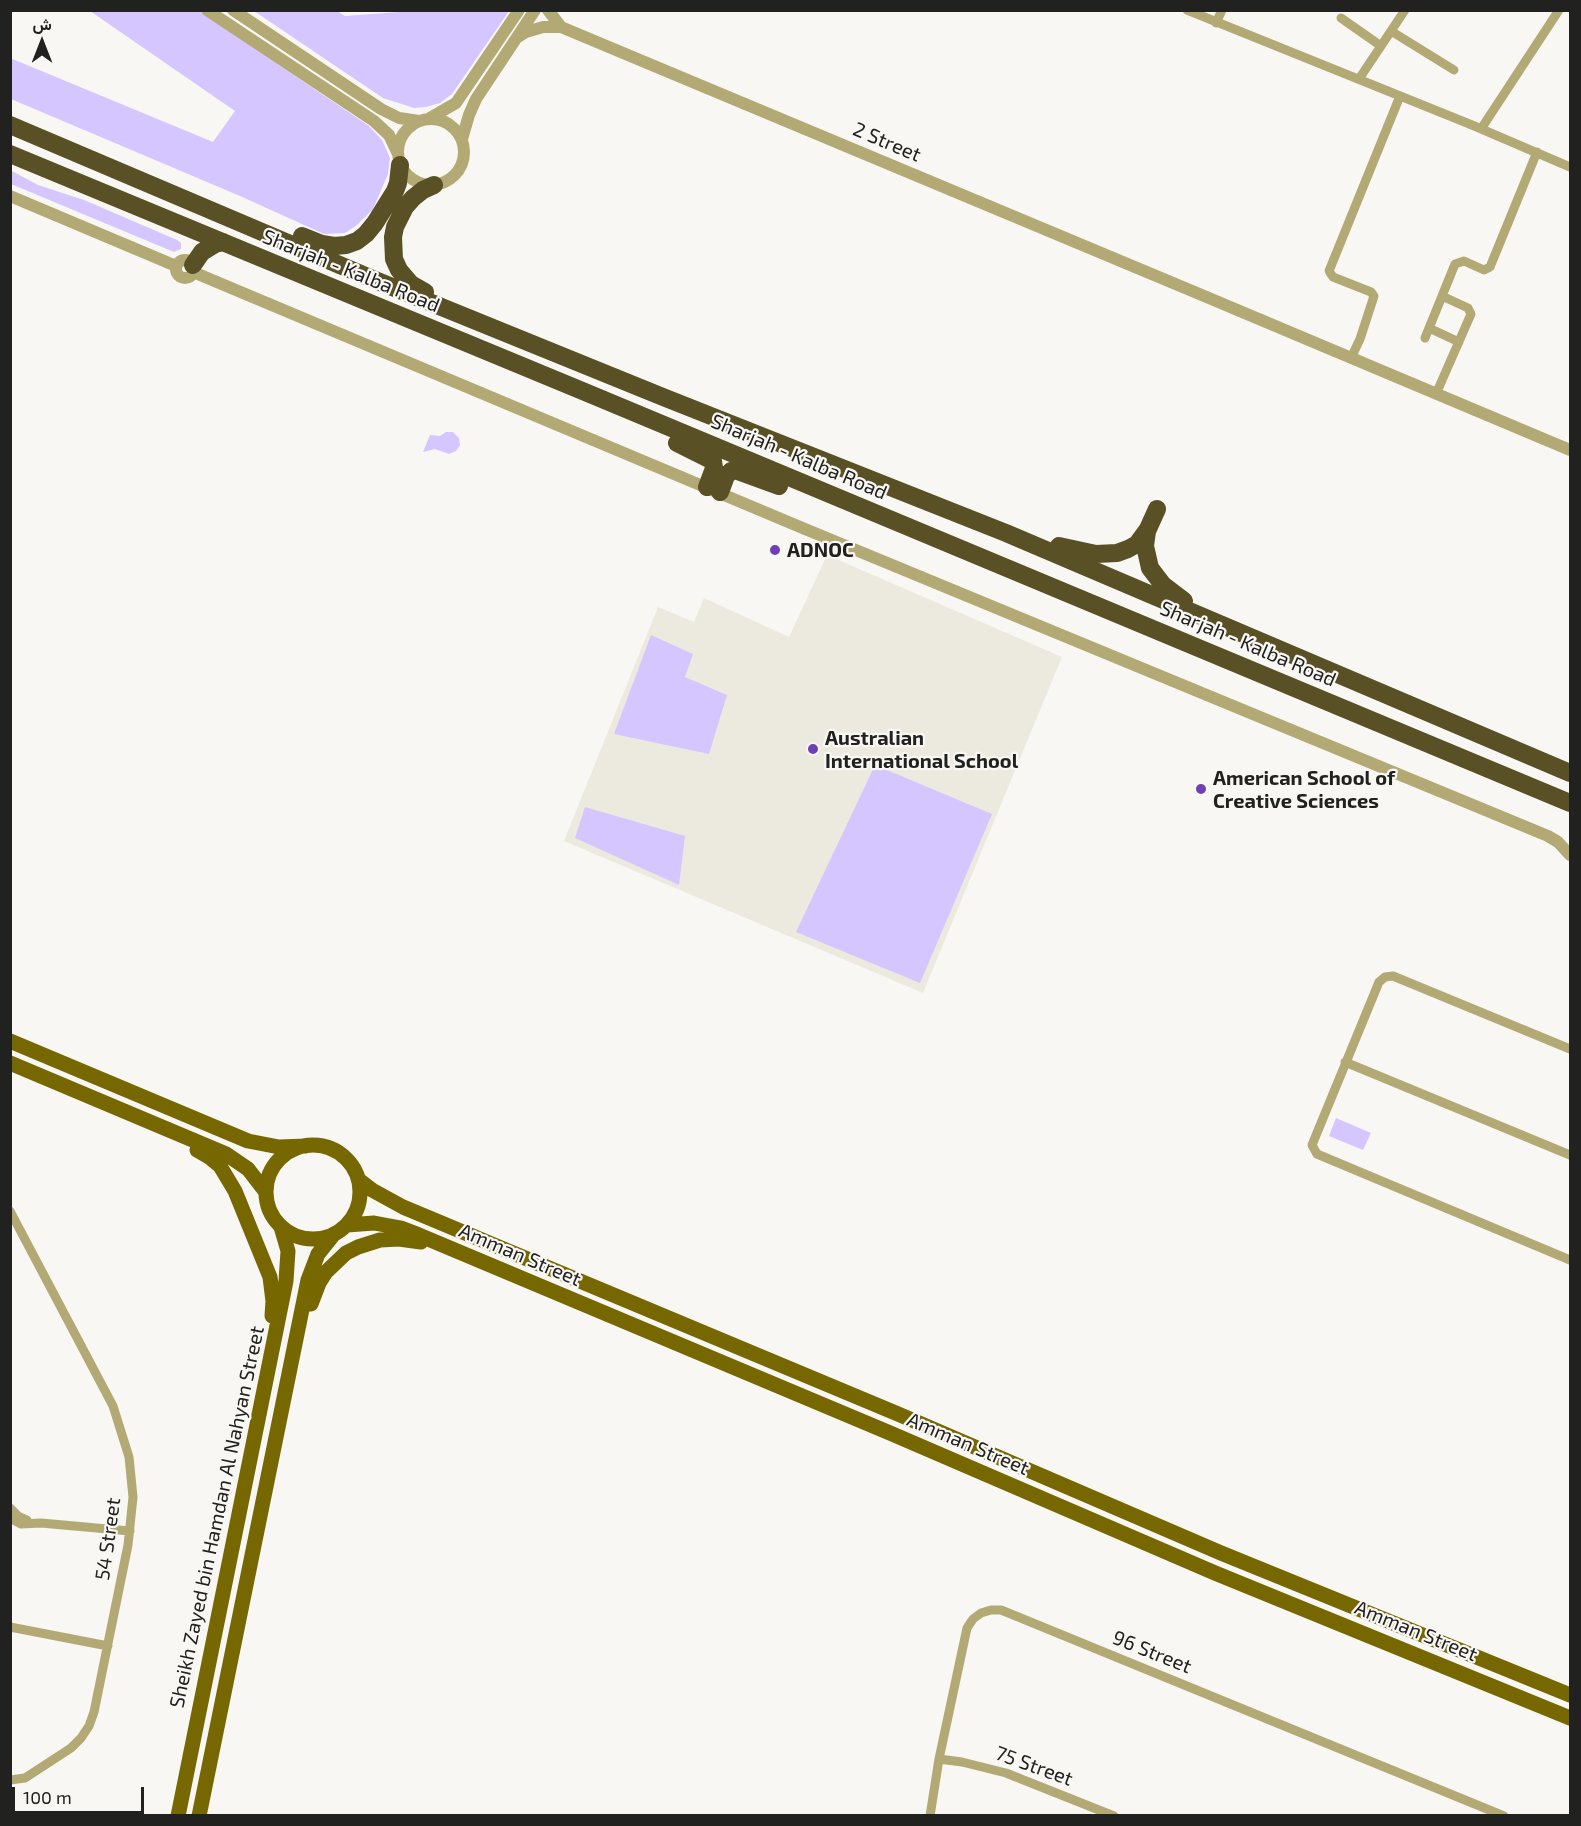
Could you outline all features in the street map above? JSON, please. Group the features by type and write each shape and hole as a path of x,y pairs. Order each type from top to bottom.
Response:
{"highway":[{"name":"Sharjah - Kalba Road","path":"10,125 375,280 1006,533 1570,773"},
{"name":"Sharjah - Kalba Road","path":"10,154 1570,803"},
{"path":"90,159 127,163 322,244 334,246 357,241 371,228 395,191 398,183 399,159"},
{"path":"434,185 413,198 405,207 395,227 394,259 399,270 411,284 418,289 623,375 663,397"},
{"path":"182,225 188,242 187,265"},
{"path":"187,265 202,252 223,242"},
{"path":"585,392 612,414 710,458 714,468 714,489"},
{"path":"714,489 728,472 735,470 843,511 878,515"},
{"path":"1157,509 1148,529 1144,546 1150,568 1163,585 1179,598 1217,622"},
{"path":"1006,533 1096,554 1117,553 1128,549 1137,544 1148,529"}],"main road":[{"path":"10,1041 248,1141 279,1147 320,1146 337,1153 344,1157 353,1168 359,1180 359,1204 354,1216 340,1230 321,1239 306,1239 293,1235 281,1227 270,1210 265,1191 248,1168 234,1158 10,1064"},
{"path":"157,1125 177,1141 209,1157 220,1166 231,1182 270,1277 273,1309 267,1344 271,1355"},
{"path":"265,1191 269,1175 277,1161 290,1151 306,1146"},
{"name":"Amman Street","path":"359,1180 403,1207 898,1414 1221,1553 1570,1695"},
{"name":"Amman Street","path":"340,1230 367,1223 401,1228 869,1424 1215,1573 1570,1718"},
{"name":"Sheikh Zayed bin Hamdan Al Nahyan Street","path":"178,1815 288,1271 288,1251 281,1227"},
{"name":"Sheikh Zayed bin Hamdan Al Nahyan Street","path":"199,1815 310,1271 318,1254 340,1230"},
{"path":"294,1348 302,1339 314,1293 319,1283 326,1272 346,1253 371,1242 390,1239 435,1243"}],"street":[{"path":"207,10 374,121 389,135 406,174 414,180 434,185 446,182 460,169 465,150 462,138 453,126 446,122 399,118 381,110 234,10"},
{"path":"399,159 399,143 403,134 410,126 456,103 519,10"},
{"path":"462,138 476,99 535,10"},
{"path":"548,10 561,27"},
{"path":"1188,10 1570,167"},
{"path":"1216,23 1222,10"},
{"path":"1359,79 1405,10"},
{"path":"1481,129 1559,10"},
{"path":"1341,18 1381,46"},
{"path":"518,37 543,27 561,27"},
{"name":"2 Street","path":"561,27 1570,450"},
{"path":"1391,31 1454,70"},
{"path":"1351,358 1360,339 1374,296 1371,292 1331,276 1329,271 1400,96"},
{"path":"1425,338 1453,266 1464,261 1482,270 1490,267 1537,152"},
{"path":"10,196 187,265 714,489 1548,836 1558,842 1570,855"},
{"path":"1436,394 1470,312 1468,308 1442,296"},
{"path":"1429,328 1459,342"},
{"path":"1570,1049 1389,976 1379,982 1312,1141 1317,1154 1570,1260"},
{"path":"1345,1062 1570,1155"},
{"name":"54 Street","path":"10,1780 30,1775 71,1748 85,1732 94,1712 130,1531 133,1497 132,1476 117,1414 12,1215"},
{"path":"10,1508 20,1518 41,1523"},
{"path":"10,1518 21,1524 41,1523 130,1531"},
{"name":"96 Street","path":"930,1815 939,1759 967,1628 973,1619 991,1610 1001,1610 1504,1815"},
{"path":"10,1627 108,1646"},
{"name":"75 Street","path":"939,1759 1006,1773 1098,1813 1114,1815"}],"shaded area":[{"path":"427,10 509,11 452,94 440,103 414,108 383,98 254,11 337,11 345,16"},
{"path":"90,11 199,11 369,126 382,140 390,158 388,174 373,209 345,233 324,234 11,99 10,58 213,142 235,111"},
{"path":"10,170 38,185 84,200 177,240 181,243 181,249 174,252 11,184"},
{"path":"446,432 453,432 459,438 460,445 456,451 449,454 435,449 423,452 430,435 440,436"},
{"name":"Australian International School","path":"827,555 1062,657 923,993 564,841 658,607 694,622 704,598 789,637"},
{"path":"651,635 693,654 685,677 727,695 709,754 614,734"},
{"path":"875,765 992,814 920,983 796,932"},
{"path":"585,807 685,836 679,885 575,838"},
{"path":"1336,1118 1371,1133 1363,1150 1329,1136"}],"place":[{"name":"ADNOC","path":"775,550"},
{"name":"Australian International School","path":"813,749"},
{"name":"American School of Creative Sciences","path":"1201,789"}]}
